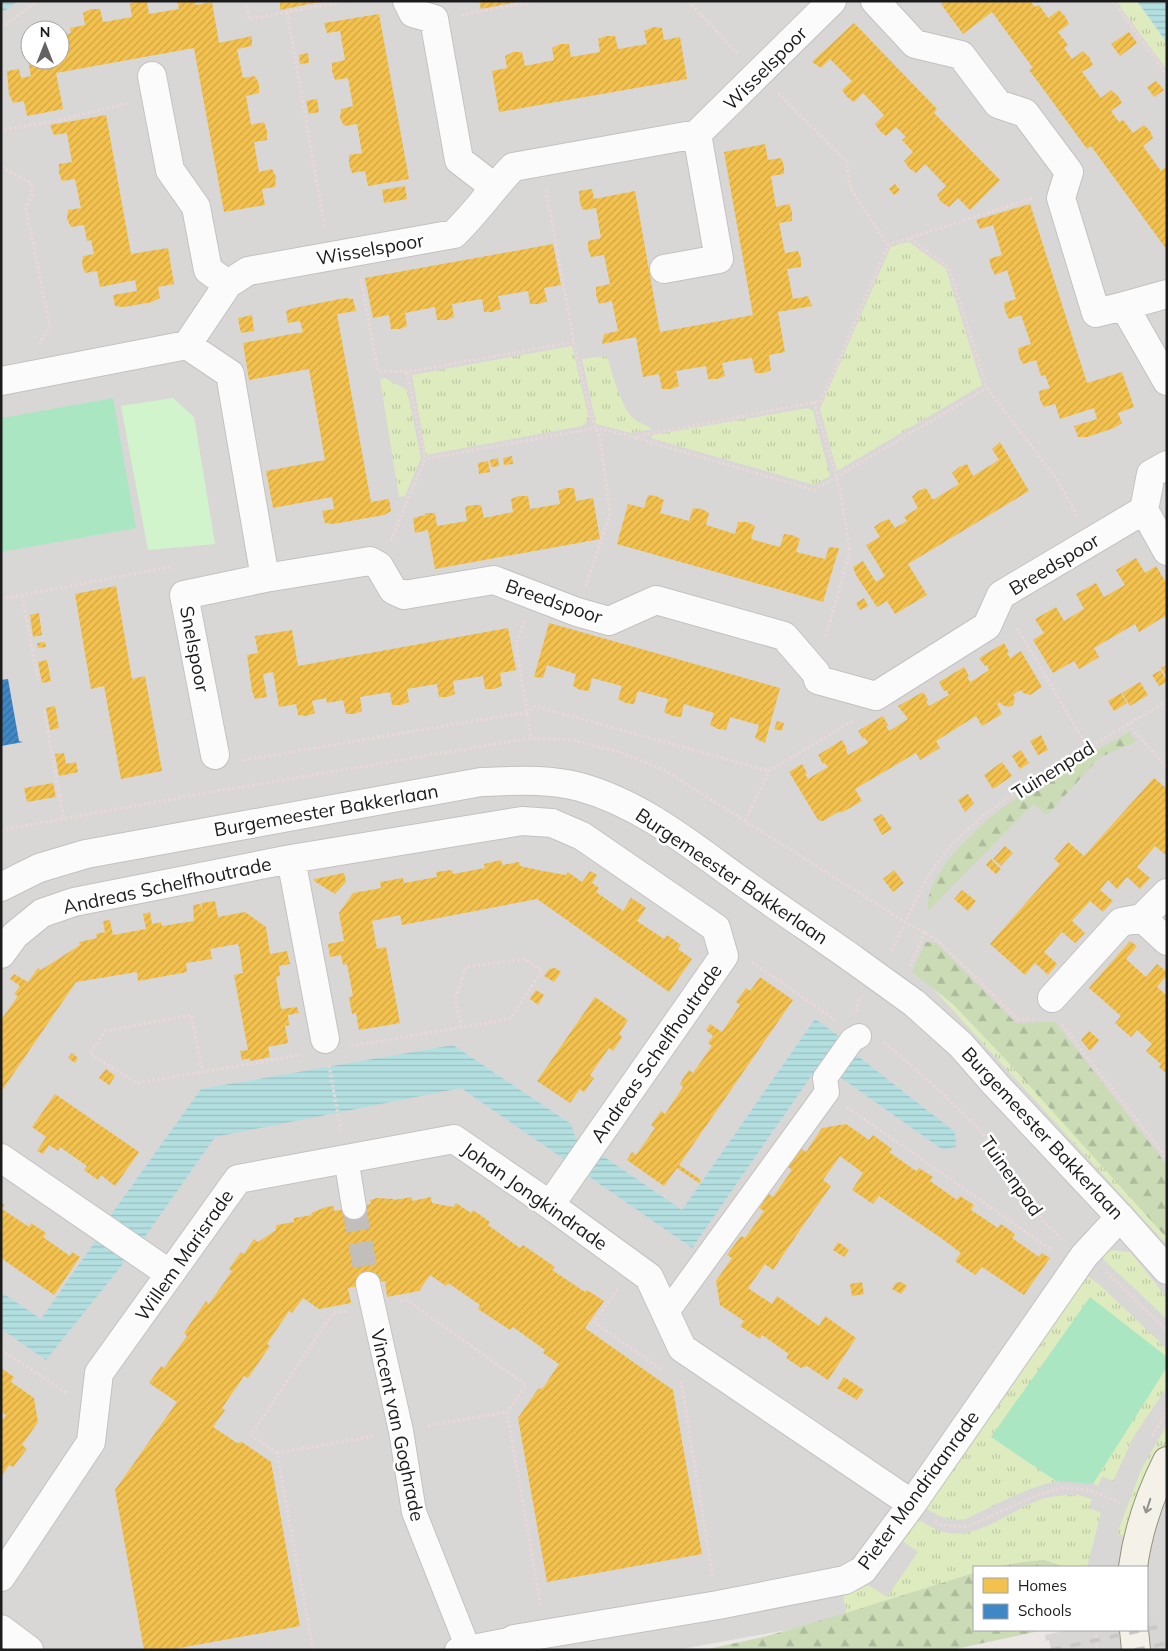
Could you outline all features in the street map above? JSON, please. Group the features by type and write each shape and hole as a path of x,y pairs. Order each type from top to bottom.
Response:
{"main road":[{"path":"1133,1566 1140,1530 1154,1486 1167,1461"},
{"path":"1134,1631 1136,1650"}],"street":[{"path":"407,1 413,13 434,19 459,160 494,187"},
{"name":"Wisselspoor","path":"187,345 228,284 248,271 454,234 472,217 494,187 512,167 697,134 832,1"},
{"path":"875,1 915,44 961,55 998,104 1026,113 1069,172 1061,198 1096,312 1167,294"},
{"path":"154,87 170,170 196,206 208,270 228,284"},
{"path":"664,269 719,259 697,134"},
{"path":"1124,306 1167,381"},
{"path":"1,381 187,345 230,374 265,578"},
{"path":"1167,465 1151,474 1144,510 1167,551"},
{"name":"Breedspoor","path":"265,578 370,561 379,566 393,590 404,595 494,580 577,612 609,621 656,600 784,636 816,673 818,680 876,696 987,626 1002,595 1144,510"},
{"name":"Snelspoor","path":"215,755 184,595 265,578"},
{"name":"Burgemeester Bakkerlaan","path":"1,887 39,868 86,854 481,782 548,781 579,787 604,795 668,828 914,1003 961,1045 1167,1270"},
{"name":"Andreas Schelfhoutrade","path":"1,954 15,935 42,913 74,902 292,859 522,822 552,823 582,836 716,928 724,956 550,1205"},
{"name":"Andreas Schelfhoutrade","path":"292,859 327,1050"},
{"path":"1050,1013 1121,922 1142,918 1167,893"},
{"path":"1142,918 1167,941"},
{"path":"667,1312 827,1092 825,1078 852,1040 862,1032"},
{"name":"Johan Jongkindrade","path":"346,1158 454,1139 650,1277 682,1348"},
{"path":"1,1158 170,1274"},
{"path":"346,1158 354,1207"},
{"name":"Willem Marisrade","path":"1,1577 92,1442 99,1373 238,1179 346,1158"},
{"name":"Pieter Mondriaanrade","path":"514,1639 845,1580 863,1570 912,1504 1080,1261 1120,1217"},
{"name":"Vincent van Goghrade","path":"368,1284 401,1431 414,1512 462,1649"},
{"path":"682,1348 912,1504"},
{"path":"1,1629 29,1650"},
{"path":"462,1649 514,1639"}],"path":[{"path":"1,28 38,1"},
{"path":"246,1 248,19 345,1"},
{"path":"434,19 537,1"},
{"path":"688,1 747,65 759,74 846,161 851,189 888,245"},
{"path":"1112,1 1167,75"},
{"path":"287,12 330,256"},
{"path":"1,134 5,130 64,119 114,106 154,87"},
{"path":"541,162 574,342 592,419 600,438 610,514 577,612"},
{"path":"1,166 31,183 32,195 26,208 50,328 40,342 45,372"},
{"path":"634,437 821,402 888,245 1064,187"},
{"path":"910,238 949,268 987,388 1056,478 1092,542"},
{"path":"356,251 378,371 407,372 574,342"},
{"path":"386,579 392,536 424,459 407,372"},
{"path":"424,459 596,428 634,437 814,490 987,388"},
{"path":"814,402 840,490 850,552 816,673"},
{"path":"1,599 170,567 177,586 184,595"},
{"path":"22,595 38,680"},
{"path":"532,738 516,644 533,595"},
{"path":"1000,599 1088,748"},
{"path":"876,696 863,714 769,771 745,821 905,922 936,939 1018,1019 1050,1013 1167,1158"},
{"name":"Tuinenpad","path":"889,955 922,886 939,861 958,840 1005,800 1028,784 1167,701"},
{"path":"243,760 527,712 535,706 769,771"},
{"path":"44,711 64,818"},
{"path":"1128,724 1167,768"},
{"name":"Burgemeester Bakkerlaan","path":"1,830 218,791"},
{"path":"909,968 925,932"},
{"name":"Tuinenpad","path":"721,944 745,957 862,1032 931,1083 979,1129 996,1149 1043,1220 1056,1236 1080,1261 1104,1270 1167,1330"},
{"path":"203,1073 191,1015 105,1032 90,1054 136,1083 203,1073 461,1026 510,1019 542,971 524,958 466,967 455,999 461,1026"},
{"path":"862,1032 857,1015 858,1001 864,993"},
{"path":"327,1050 340,1123"},
{"path":"827,1092 1080,1261"},
{"path":"634,1266 594,1322 665,1373"},
{"path":"682,1348 681,1384 718,1604"},
{"path":"1,1350 67,1394 95,1401"},
{"path":"673,1379 681,1384"},
{"path":"912,1504 941,1525 966,1527 1038,1495 1062,1488 1088,1490 1120,1504"},
{"path":"1096,1631 1097,1650"}],"shaded area":[{"path":"1,1 1133,1 1167,44 1167,1616 1148,1621 1148,1566 973,1566 973,1596 676,1650 1,1650"}],"green space":[{"path":"1116,1 1137,1 1167,43 1167,70"},
{"path":"909,242 946,269 982,385 837,471 820,409 891,246"},
{"path":"572,346 589,419 582,426 426,455 412,375"},
{"path":"607,356 625,407 634,419 652,429 631,433 596,424 582,359"},
{"path":"385,378 407,390 421,458 405,496 399,497 380,379"},
{"path":"113,398 136,528 1,552 1,418"},
{"path":"173,398 194,417 215,544 148,550 121,406"},
{"path":"808,408 813,411 830,476 814,485 651,438 653,435"},
{"path":"1129,732 1136,742 1100,757 1047,815 1033,804 928,911 929,897 942,868 978,829 1001,809 1019,797"},
{"path":"926,942 936,943 1016,1023 1055,1022 1167,1165 1167,1234 1165,1236 1010,1064 953,1004 912,972"},
{"path":"928,983 953,1004 1165,1235 1167,1234 1167,1245"},
{"path":"1110,1250 1130,1252 1167,1298 1167,1319 1101,1257"},
{"path":"1085,1274 1101,1286 1167,1349 1167,1387 1134,1436 1113,1481 1102,1476 1098,1486 1083,1481 1054,1482 1023,1492 966,1519 954,1520 944,1518 924,1507"},
{"path":"1090,1297 1167,1357 1167,1367 1093,1484 1056,1481 991,1437"},
{"path":"1167,1425 1167,1443 1129,1537 1117,1534 1141,1470"},
{"path":"1078,1495 1092,1499 1089,1508 1101,1513 1087,1566 1062,1566 1044,1560 1002,1566 973,1566 973,1573 846,1613 843,1594 859,1590 868,1585 887,1597 918,1552 901,1540 916,1518 939,1531 948,1533 972,1532 1049,1497"},
{"path":"1044,1560 1062,1566 1002,1566"},
{"path":"973,1573 973,1631 1039,1631 951,1650 704,1650 767,1636"}],"water":[{"path":"1,1 18,1 1,13"},
{"path":"1137,1 1167,1 1167,43"},
{"path":"815,1019 839,1036 692,1248 461,1088 215,1137 147,1234 46,1360 1,1329 1,1292 41,1319 94,1243 113,1212 201,1089 453,1045 571,1124 575,1137 682,1210"},
{"path":"855,1054 955,1132 956,1147 943,1150 840,1077"}],"pier":[{"path":"1167,1608 1167,1650 1051,1650 1049,1640 1046,1641 1045,1635 1064,1631 1148,1631 1148,1612"}],"building: Homes":[{"path":"137,1 147,1 149,14 179,9 177,1 195,1 196,5 212,2 219,43 252,36 252,46 237,49 243,78 255,76 259,84 259,93 246,96 251,125 264,122 267,131 267,140 254,142 259,172 272,169 276,177 275,187 262,189 265,205 224,212 194,48 56,73 63,109 27,116 24,101 13,103 9,94 7,71 19,69 21,78 31,76 30,70 70,70 70,28 85,25 83,13 91,9 100,9 103,22 132,17 130,4"},
{"path":"280,1 319,1 319,2 280,10"},
{"path":"479,1 517,1 517,2 481,9"},
{"path":"945,1 1030,1 1035,7 1039,5 1048,18 1059,10 1065,16 1069,24 1058,32 1068,45 1064,48 1072,59 1083,51 1089,57 1093,65 1082,72 1101,98 1111,90 1118,96 1122,103 1111,111 1119,122 1123,120 1133,133 1144,125 1150,131 1153,138 1143,146 1161,171 1167,166 1167,250 1091,146 1087,149 1029,70 1033,68 992,12 963,34 941,4"},
{"path":"379,14 409,179 368,186 365,171 352,173 349,164 349,155 362,153 357,124 344,126 340,118 341,109 353,106 348,78 335,80 332,71 332,63 345,60 340,31 327,33 324,23"},
{"path":"854,23 937,109 934,113 1000,180 970,210 958,198 949,207 941,202 937,195 946,186 925,164 916,173 909,168 904,161 913,152 902,140 906,137 896,127 886,136 880,131 875,124 884,115 863,93 854,102 847,97 842,90 852,81 830,59 821,68 812,62"},
{"path":"653,27 662,28 664,40 680,37 687,79 499,112 492,71 507,68 505,56 513,52 522,52 525,66 554,60 552,48 560,44 569,44 571,57 600,52 598,39 606,36 615,36 618,49 647,44 644,31"},
{"path":"1129,32 1137,43 1120,56 1111,44"},
{"path":"308,53 309,63 300,64 299,55"},
{"path":"1156,81 1164,90 1154,97 1147,87"},
{"path":"317,99 319,112 309,114 306,101"},
{"path":"106,115 131,254 168,248 174,284 158,287 160,298 152,302 124,307 115,306 113,295 137,291 135,280 100,287 97,271 85,273 82,264 83,256 94,254 91,240 87,241 84,225 71,227 67,219 68,210 81,208 75,179 62,181 59,173 59,164 72,162 67,133 54,135 50,125"},
{"path":"765,144 768,160 781,158 784,166 784,174 771,176 776,207 789,204 792,212 792,221 779,223 785,253 798,251 801,259 801,267 787,269 793,299 808,296 812,306 778,312 785,352 769,355 771,370 764,373 755,373 752,358 737,360 722,363 725,376 717,379 708,379 706,366 676,371 679,386 671,389 662,389 659,374 643,377 636,337 602,344 604,334 618,331 612,301 599,304 596,295 596,287 610,284 604,255 591,257 588,249 588,241 601,238 596,208 583,210 579,191 592,189 594,199 635,191 660,332 753,315 724,152"},
{"path":"895,184 900,190 894,195 889,189"},
{"path":"405,186 407,199 384,203 382,190"},
{"path":"1030,204 1087,383 1122,372 1134,407 1118,413 1122,423 1114,428 1087,437 1078,437 1074,426 1097,419 1094,408 1060,419 1055,404 1044,407 1040,400 1039,391 1050,388 1045,375 1041,376 1036,360 1023,364 1019,357 1018,348 1031,344 1021,315 1009,319 1005,311 1004,303 1016,299 1007,270 995,275 991,267 989,259 1002,255 993,225 980,229 976,220"},
{"path":"553,244 561,285 544,288 547,301 539,304 530,304 528,291 498,296 501,309 492,312 484,312 482,299 452,304 454,317 446,320 437,320 435,307 405,313 407,326 400,329 391,329 389,315 373,318 365,278"},
{"path":"345,298 353,299 356,311 337,314 371,502 389,499 391,511 384,515 333,524 325,523 322,511 334,509 332,497 273,508 266,471 325,460 309,369 249,380 243,343 303,332 300,321 288,323 286,311"},
{"path":"252,315 254,331 241,333 238,318"},
{"path":"1000,442 1029,491 908,564 927,595 895,614 887,601 877,607 856,575 853,567 863,561 876,582 885,576 866,545 880,537 874,527 889,519 895,528 907,521 904,517 918,508 912,497 918,491 926,488 933,500 959,484 952,473 959,467 967,464 973,476 999,460 992,449"},
{"path":"512,456 513,464 504,465 503,458"},
{"path":"498,458 499,466 491,467 490,460"},
{"path":"488,461 490,472 479,474 478,463"},
{"path":"574,488 576,501 593,498 600,539 435,569 428,530 415,533 413,518 425,515 425,513 435,513 437,526 467,521 465,507 481,505 484,518 513,512 511,499 519,496 528,496 530,509 560,504 558,491"},
{"path":"648,495 664,500 660,513 689,521 693,508 702,509 709,513 706,525 735,534 738,522 747,522 755,526 751,539 765,543 780,547 784,534 792,535 800,539 796,552 825,559 829,547 839,548 823,602 617,544 628,504 644,508"},
{"path":"1136,558 1145,573 1156,566 1167,584 1167,615 1139,632 1135,624 1094,648 1099,657 1079,669 1074,661 1053,673 1033,640 1044,633 1035,619 1056,607 1064,621 1084,609 1076,594 1096,583 1104,597 1125,585 1116,570"},
{"path":"116,586 132,679 145,676 162,771 121,779 104,686 91,689 75,594"},
{"path":"864,598 868,606 860,610 856,603"},
{"path":"39,613 42,635 33,637 30,615"},
{"path":"549,623 780,688 765,743 755,738 759,725 730,717 726,730 718,729 710,725 714,713 684,704 681,717 672,716 664,712 668,699 638,691 634,704 626,703 618,699 622,686 592,678 589,691 580,690 573,686 576,674 547,665 543,678 534,677"},
{"path":"508,628 516,670 500,673 502,686 494,689 485,689 483,676 453,681 455,694 447,697 439,697 437,684 407,689 409,702 401,705 392,705 390,692 360,697 362,711 354,714 346,714 343,700 327,703 326,698 312,701 315,713 306,716 298,715 296,704 279,707 273,672 263,674 267,697 255,699 252,691 247,655 258,653 255,636 292,630 298,666"},
{"path":"45,642 46,647 38,648 37,643"},
{"path":"1004,643 1010,658 1021,651 1042,687 1030,695 1023,693 1021,690 1017,692 1013,695 1015,698 1013,705 1009,707 1002,705 1000,702 997,704 1002,714 982,726 976,716 936,741 940,748 920,760 916,753 855,789 862,801 823,821 818,820 789,772 802,764 808,779 828,767 825,763 823,764 818,755 842,740 848,755 868,743 858,731 883,716 889,731 908,719 898,706 923,692 929,706 949,695 946,690 944,691 939,682 964,667 970,682 989,670 987,665 985,666 979,658"},
{"path":"47,660 51,681 42,683 38,662"},
{"path":"1167,665 1167,677 1161,668"},
{"path":"1161,670 1167,682 1159,686 1152,675"},
{"path":"1140,682 1148,695 1130,706 1122,693"},
{"path":"1121,693 1127,703 1114,711 1108,701"},
{"path":"55,706 59,728 50,730 46,708"},
{"path":"777,721 784,723 782,731 774,729"},
{"path":"1041,735 1048,750 1038,755 1030,741"},
{"path":"1021,750 1029,763 1020,769 1012,756"},
{"path":"64,753 66,764 76,762 78,772 59,776 55,754"},
{"path":"1002,762 1012,776 993,789 984,775"},
{"path":"1154,778 1167,789 1167,833 1165,835 1167,837 1167,856 1155,846 1137,867 1150,878 1140,889 1127,877 1117,889 1108,880 1100,890 1113,901 1103,912 1090,901 1072,921 1085,933 1075,943 1062,932 1044,952 1057,964 1048,975 1035,963 1025,975 990,944 1060,864 1054,859 1068,842 1084,856"},
{"path":"53,783 56,797 27,802 24,788"},
{"path":"968,794 974,803 965,812 958,800"},
{"path":"882,814 892,829 882,835 873,819"},
{"path":"1005,846 1013,853 1001,866 993,859"},
{"path":"991,859 1001,869 996,874 986,865"},
{"path":"501,860 502,865 519,862 520,866 543,871 566,875 568,872 582,882 590,871 597,875 592,883 599,888 596,892 623,911 631,898 639,903 646,908 637,921 664,939 667,935 681,945 678,949 692,959 669,992 537,899 402,925 400,915 372,921 377,949 386,947 400,1023 359,1030 356,1013 352,1014 349,997 353,996 347,964 343,965 341,955 330,957 328,944 344,941 339,913 353,893 381,888 380,882 403,878 404,883 437,877 436,872 452,870 453,874 485,868 484,864"},
{"path":"894,870 904,883 893,892 883,879"},
{"path":"344,873 346,882 335,894 314,881 314,879"},
{"path":"962,890 976,901 968,911 954,899"},
{"path":"215,901 218,917 245,912 266,927 270,954 287,951 290,964 279,966 280,976 276,977 281,1009 297,1007 299,1013 288,1015 289,1025 285,1026 288,1043 268,1047 270,1057 250,1061 250,1058 242,1060 240,1051 248,1050 234,975 243,973 239,946 237,944 210,949 212,959 186,963 187,972 138,981 137,972 76,982 1,1092 1,1020 18,996 14,994 20,986 10,979 14,974 28,982 38,968 41,970 80,945 79,942 97,938 96,934 105,932 103,921 110,920 113,935 146,929 143,914 150,912 152,924 161,922 162,926 194,921 193,905 200,904 203,914 201,903"},
{"path":"1130,941 1137,946 1126,959 1146,977 1157,964 1167,972 1167,975 1157,987 1167,996 1167,1074 1159,1067 1161,1064 1146,1051 1152,1044 1137,1030 1131,1037 1115,1023 1121,1016 1089,988"},
{"path":"555,968 561,972 554,982 544,976 549,969"},
{"path":"760,977 793,1000 679,1165 701,1180 699,1183 677,1168 664,1186 627,1160 632,1152 636,1155 655,1128 651,1125 661,1111 665,1114 683,1087 680,1084 684,1077 689,1070 693,1073 712,1046 708,1043 713,1036 706,1030 710,1024 722,1032 740,1005 736,1002 746,988 750,991"},
{"path":"536,990 544,995 538,1005 530,999"},
{"path":"595,997 628,1020 619,1034 622,1037 613,1051 609,1048 590,1075 594,1078 584,1092 580,1089 570,1103 537,1081"},
{"path":"1089,1031 1099,1040 1090,1051 1081,1040"},
{"path":"72,1053 78,1058 75,1063 68,1058"},
{"path":"106,1069 115,1076 109,1085 99,1078"},
{"path":"55,1094 139,1152 115,1186 101,1175 98,1180 84,1170 87,1166 60,1147 58,1151 49,1145 43,1154 37,1151 46,1137 32,1127"},
{"path":"846,1124 869,1140 873,1135 892,1149 889,1152 916,1171 919,1168 933,1177 930,1181 957,1200 960,1196 974,1205 971,1210 998,1228 1001,1224 1015,1234 1012,1238 1039,1257 1042,1253 1050,1258 1024,1295 982,1267 975,1275 955,1261 961,1253 941,1238 879,1196 873,1204 852,1190 863,1173 840,1156 823,1180 831,1186 773,1270 765,1264 748,1288 772,1304 777,1296 819,1326 825,1316 856,1338 828,1380 807,1366 801,1368 786,1358 789,1354 762,1335 760,1339 740,1326 744,1321 720,1305 716,1281 732,1258 727,1255 741,1236 745,1238 764,1211 759,1208 769,1194 773,1197 792,1170 788,1167 801,1148 806,1152 822,1128"},
{"path":"412,1197 412,1201 431,1197 432,1203 453,1207 456,1203 471,1213 473,1210 490,1222 488,1225 520,1248 523,1245 555,1267 552,1270 585,1292 587,1290 604,1301 585,1328 673,1390 702,1554 547,1582 518,1418 538,1389 543,1388 559,1364 543,1353 545,1350 513,1327 510,1330 478,1309 480,1305 448,1283 446,1286 430,1275 419,1291 387,1297 385,1281 348,1288 351,1303 319,1309 303,1298 292,1313 289,1311 267,1344 270,1346 248,1378 244,1376 222,1408 225,1410 213,1427 237,1443 242,1442 271,1462 300,1626 169,1650 144,1650 115,1490 177,1402 149,1383 161,1366 164,1368 187,1336 184,1333 206,1301 209,1304 232,1271 229,1269 241,1252 244,1254 254,1239 258,1242 276,1230 276,1225 294,1222 294,1218 312,1215 311,1213 326,1207 334,1206 334,1211 371,1204 370,1200 377,1198 394,1200"},
{"path":"1,1203 5,1205 2,1209 29,1227 31,1223 46,1233 43,1237 70,1256 72,1252 80,1257 54,1295 1,1258"},
{"path":"838,1242 849,1250 844,1257 833,1250"},
{"path":"862,1282 864,1294 852,1296 850,1284"},
{"path":"901,1282 907,1286 901,1294 892,1289 896,1283"},
{"path":"1,1368 14,1377 11,1382 34,1398 38,1422 22,1445 27,1449 13,1467 9,1465 1,1477 1,1422 6,1415 1,1412"},
{"path":"844,1377 864,1390 857,1400 837,1388"}],"building: Schools":[{"path":"8,679 19,741 23,742 1,746 1,680"}],"tunnel":[{"path":"354,1207 368,1284"}],"railway":[{"path":"1148,1629 1167,1625"},
{"path":"1051,1650 1138,1631"},
{"path":"1135,1650 1167,1643"}]}
